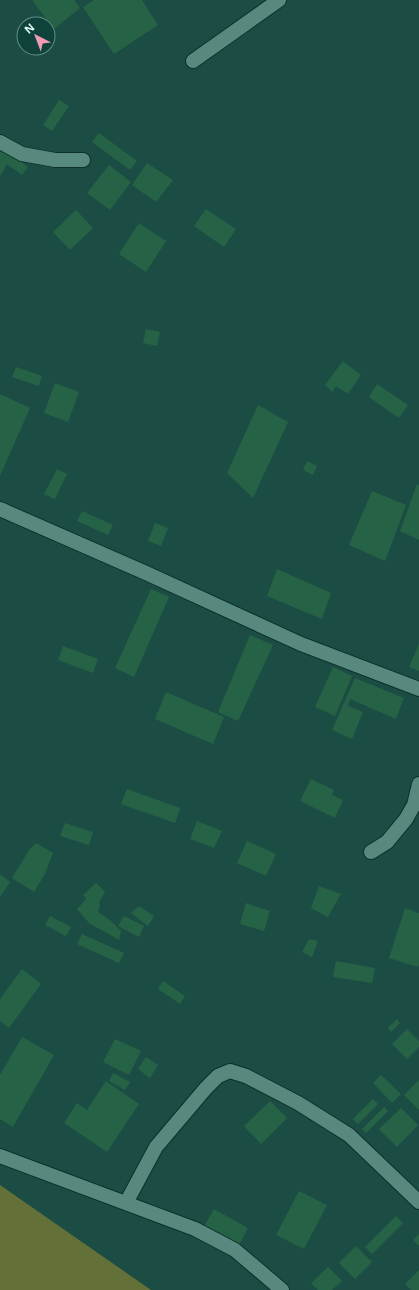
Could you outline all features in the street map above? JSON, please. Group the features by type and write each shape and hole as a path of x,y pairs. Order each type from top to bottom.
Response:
{"street":[{"path":"193,62 279,0"},
{"path":"0,142 22,154 55,160 83,160"},
{"path":"0,509 146,573 301,644 419,689"},
{"path":"371,852 387,842 406,819 414,805 419,784"},
{"path":"126,1203 156,1147 206,1088 218,1076 230,1071 246,1076 298,1103 349,1135 419,1202"},
{"path":"0,1156 195,1229 235,1250 278,1285 282,1290"}],"green space":[{"path":"0,1185 151,1290 0,1290"}],"building":[{"path":"32,0 74,0 80,8 56,27 56,16 44,16"},
{"path":"94,0 142,0 158,25 114,54 83,7"},
{"path":"59,100 69,106 52,131 43,125"},
{"path":"99,133 137,161 130,170 92,142"},
{"path":"0,147 28,167 22,175 7,164 0,176"},
{"path":"147,163 173,180 156,202 132,185"},
{"path":"109,165 131,182 110,210 87,193"},
{"path":"206,209 236,229 224,247 194,226"},
{"path":"76,210 93,228 70,250 53,232"},
{"path":"139,223 166,241 146,272 119,254"},
{"path":"146,329 160,332 157,346 143,343"},
{"path":"343,361 361,375 348,394 336,386 332,392 325,385"},
{"path":"16,367 42,376 39,386 12,377"},
{"path":"55,383 79,392 68,422 44,413"},
{"path":"377,384 408,405 399,418 369,397"},
{"path":"0,394 30,408 0,476"},
{"path":"258,405 288,422 253,498 227,473"},
{"path":"307,461 317,466 313,475 303,470"},
{"path":"57,469 67,474 55,499 44,494"},
{"path":"417,484 419,485 419,540 400,531"},
{"path":"372,491 406,505 385,561 349,545"},
{"path":"82,511 113,525 108,535 77,521"},
{"path":"155,523 168,528 161,546 148,541"},
{"path":"277,569 331,593 322,619 267,596"},
{"path":"151,589 169,597 134,677 115,668"},
{"path":"250,635 273,645 238,721 218,712"},
{"path":"419,644 419,671 409,667"},
{"path":"63,646 98,659 93,673 58,660"},
{"path":"333,667 352,676 335,716 315,707"},
{"path":"355,678 404,698 396,719 350,699 348,706 363,712 352,739 332,730"},
{"path":"166,692 224,717 213,744 155,719"},
{"path":"311,779 334,790 332,795 343,800 335,818 300,801"},
{"path":"127,789 180,808 175,823 121,804"},
{"path":"197,821 222,831 214,848 190,839"},
{"path":"65,823 93,832 89,845 60,836"},
{"path":"247,841 276,854 266,876 237,863"},
{"path":"36,843 53,853 45,874 34,892 12,878 29,850"},
{"path":"0,874 10,882 0,897"},
{"path":"96,883 105,892 99,902 100,906 98,912 111,921 121,931 119,940 89,923 77,909 86,899 83,895"},
{"path":"319,886 341,894 328,917 311,908"},
{"path":"246,903 270,911 264,931 240,924"},
{"path":"139,906 154,916 148,926 131,913"},
{"path":"405,908 419,913 418,967 389,958"},
{"path":"50,916 71,927 66,936 45,925"},
{"path":"124,916 144,926 139,937 118,926"},
{"path":"82,934 124,953 119,963 77,944"},
{"path":"309,939 318,941 312,957 302,952"},
{"path":"336,961 375,968 372,983 333,977"},
{"path":"22,969 41,984 9,1028 0,1021 0,999"},
{"path":"163,981 185,996 180,1004 158,989"},
{"path":"397,1019 400,1023 391,1032 388,1028"},
{"path":"407,1029 419,1041 419,1047 407,1059 392,1044"},
{"path":"22,1037 54,1055 13,1127 0,1119 0,1075"},
{"path":"115,1039 141,1051 129,1075 103,1062"},
{"path":"146,1057 158,1065 150,1078 138,1069"},
{"path":"113,1073 130,1082 125,1090 109,1081"},
{"path":"381,1075 401,1094 392,1103 373,1083"},
{"path":"419,1080 419,1110 404,1095"},
{"path":"106,1081 139,1104 107,1152 64,1123 77,1103 87,1110"},
{"path":"373,1099 378,1104 358,1124 353,1119"},
{"path":"270,1101 287,1118 261,1144 244,1126"},
{"path":"384,1107 388,1111 366,1133 362,1129"},
{"path":"401,1108 418,1125 397,1147 379,1129"},
{"path":"299,1191 327,1205 304,1249 276,1235"},
{"path":"214,1209 248,1228 239,1245 204,1226"},
{"path":"396,1216 403,1223 372,1254 365,1247"},
{"path":"419,1234 419,1246 413,1240"},
{"path":"356,1246 372,1262 355,1279 339,1263"},
{"path":"328,1267 342,1281 332,1290 318,1290 311,1283"},
{"path":"419,1270 419,1290 411,1290 405,1284"}]}
